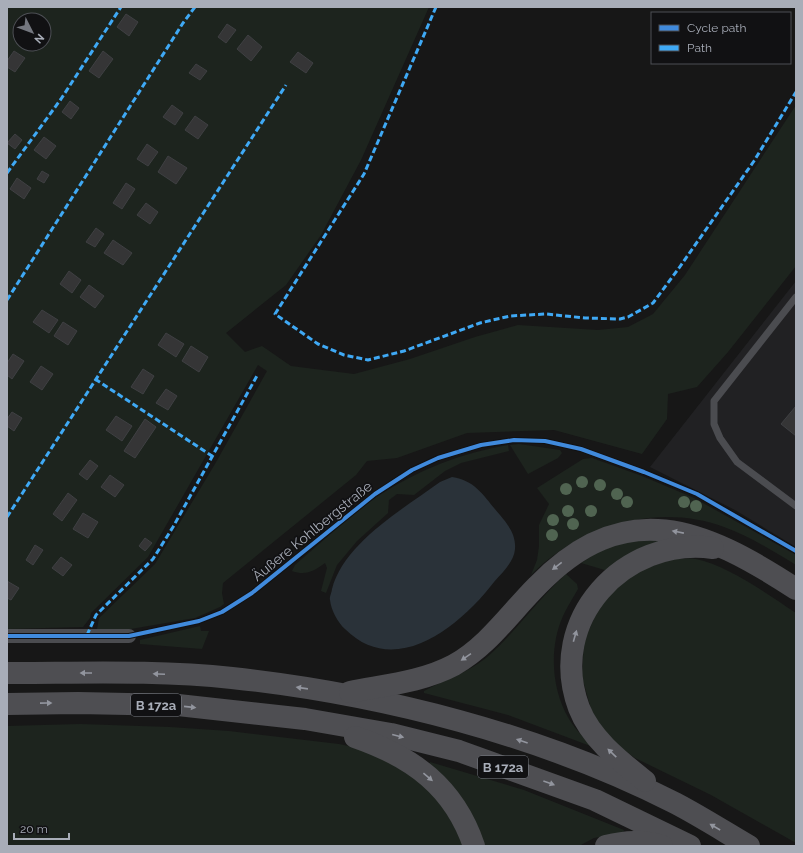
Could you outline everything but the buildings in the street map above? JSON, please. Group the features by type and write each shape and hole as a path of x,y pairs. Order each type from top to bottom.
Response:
{"highway":[{"path":"340,694 411,681 429,676 455,665 476,650 493,634 552,570 571,555 609,537 631,531 653,528 690,534 749,560 796,589"},
{"path":"675,803 620,760 588,726 579,708 574,687 570,665 572,647 576,631 591,602 607,583 625,568 651,556 667,551 702,547 728,550"},
{"name":"B 172a","path":"7,674 177,674 232,678 340,694 477,726 608,773 675,803 749,846"},
{"name":"B 172a","path":"7,704 78,703 178,705 305,719 391,734 459,751 595,800 690,846"},
{"path":"305,719 365,740 409,762 444,791 458,810 474,846"},
{"path":"606,846 628,841 648,842 662,846"}],"street":[{"path":"7,636 129,636"}],"lane":[{"path":"796,297 714,401 714,424 720,438 737,462 796,506"}],"shaded area":[{"path":"7,7 429,7 361,160 321,235 286,285 226,333 245,352 262,346 291,366 354,374 410,359 475,337 518,325 598,330 628,327 653,314 685,275 796,105 796,266 728,352 697,387 668,394 667,419 642,454 554,430 467,433 397,458 367,461 356,475 223,583 222,593 224,604 220,607 195,618 125,630 97,629 99,618 155,564 215,464 267,371 258,365 148,557 91,613 90,618 83,627 7,629"},
{"path":"796,281 796,547 735,510 650,467"},
{"path":"519,444 560,450 562,453 558,458 528,474 510,445"},
{"path":"508,445 509,451 461,463 445,471 414,495 397,494 389,500 388,513 357,541 337,565 326,593 321,591 327,568 325,563 306,573 292,571 295,565 346,521 378,496 393,487 440,464 473,453"},
{"path":"592,458 642,476 694,498 796,555 796,565 752,539 724,527 698,520 672,517 646,518 620,523 595,532 572,543 550,558 531,575 537,560 539,525 549,504 537,488 583,459"},
{"path":"452,477 461,479 474,486 506,523 511,531 515,544 514,554 510,563 464,615 446,629 426,641 406,648 385,649 365,643 342,626 335,616 332,608 330,597 339,572 349,557 377,528 440,482"},
{"path":"671,536 608,571 581,563 609,545"},
{"path":"671,559 696,559 721,567 748,582 796,613 796,843 711,795 635,758 607,734 591,709 582,677 584,641 602,601 635,573"},
{"path":"566,574 577,584 578,589 558,628 554,654 554,668 558,695 569,719 593,747 508,715 424,693 424,691 463,672 486,658 507,638 555,584"},
{"path":"200,626 201,631 209,631 202,649 140,644 140,640"},
{"path":"80,724 170,727 229,731 339,744 367,750 401,765 443,802 466,846 7,846 7,726"},
{"path":"430,762 524,790 624,830 623,833 594,838 579,846 483,846 429,765"}],"marked path":[{"path":"7,173 61,99 121,7"},
{"path":"7,300 183,23 195,7"},
{"path":"436,7 364,174 275,314 318,344 344,355 368,360 404,351 480,323 510,316 546,314 585,318 620,319 628,317 653,303 754,161 796,92"},
{"path":"7,517 286,85"},
{"path":"87,635 96,615 153,559 173,527 258,374"},
{"path":"95,379 212,456"}],"cycle path":[{"name":"Äußere Kohlbergstraße","path":"7,636 129,636 199,621 222,612 252,593 375,494 412,470 438,458 481,445 514,440 545,441 581,449 644,472 697,494 796,551"}]}
